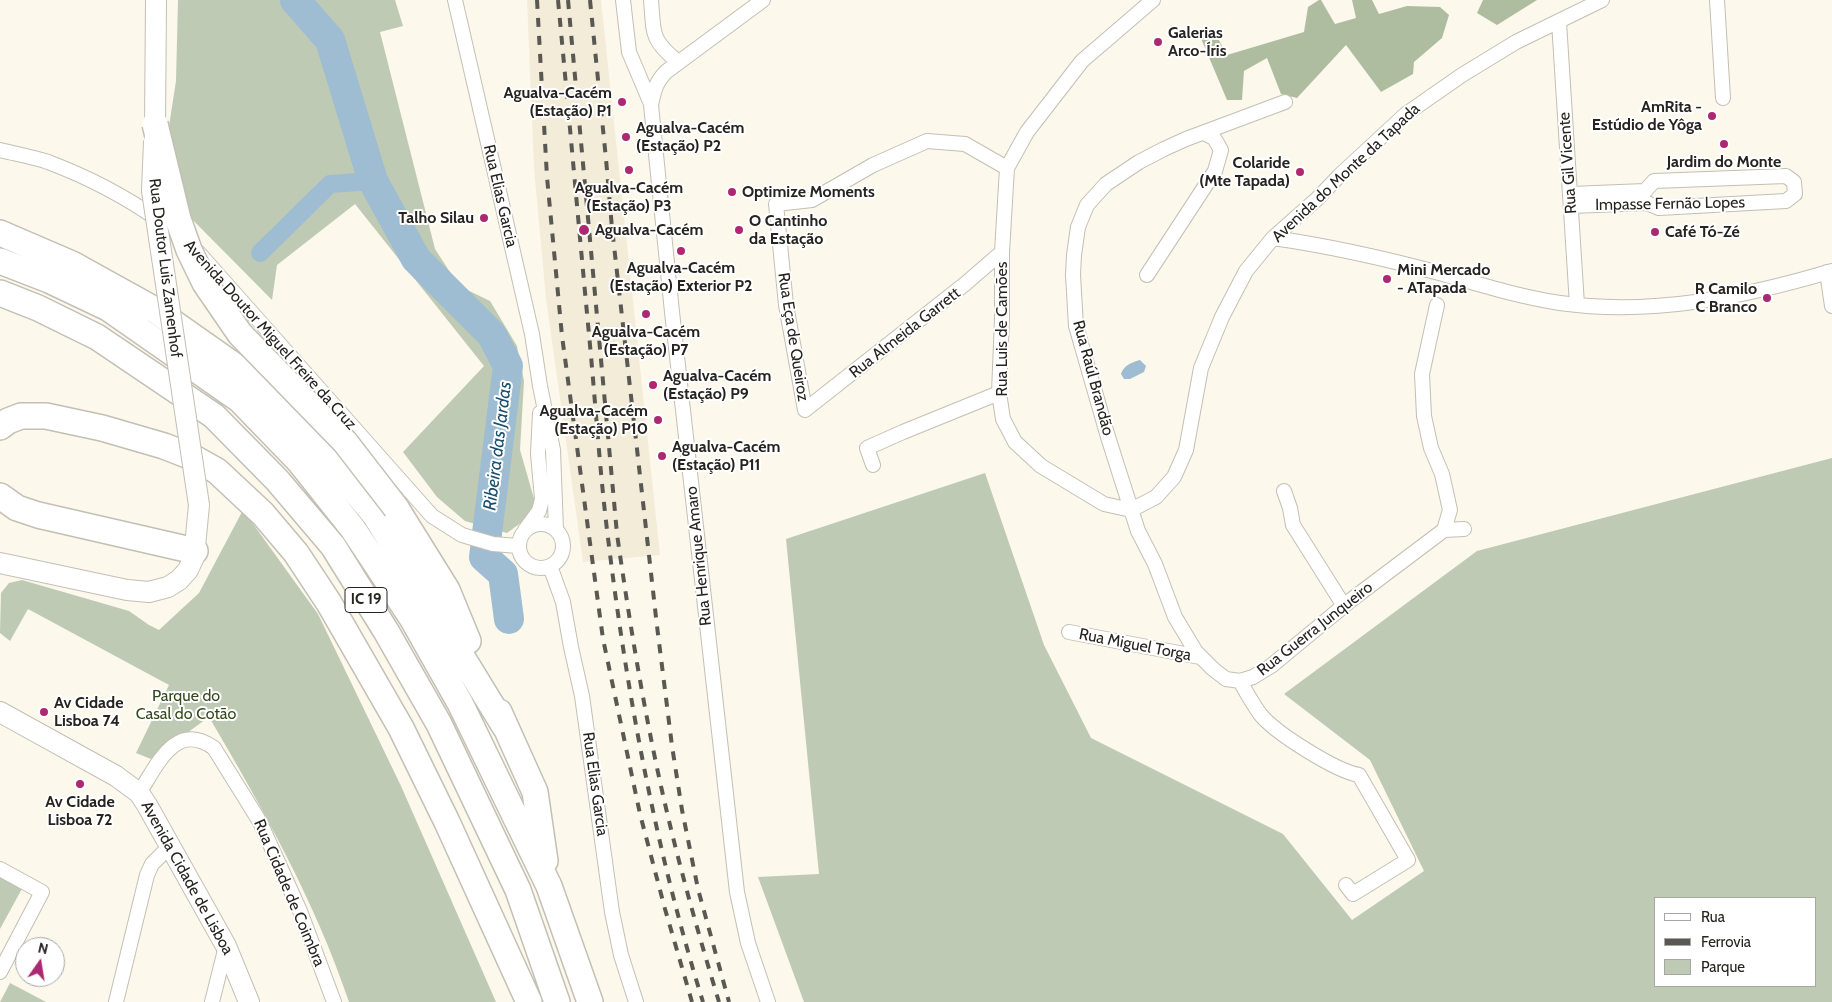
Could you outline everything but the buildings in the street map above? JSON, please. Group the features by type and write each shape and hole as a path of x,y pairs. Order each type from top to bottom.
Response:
{"highway":[{"path":"155,124 178,219 189,250 205,283 240,334 345,442 396,508 447,590 534,792 548,886"},
{"path":"0,233 72,264 155,310 239,369 302,431 375,515 505,727"},
{"name":"IC 19","path":"0,261 49,280 108,308 240,400 299,461 353,529 412,618 460,703 548,886 590,1002"},
{"name":"IC 19","path":"0,292 38,308 97,338 214,416 277,480 333,546 386,631 439,724 518,890 557,1002"},
{"path":"0,427 8,420 21,416 46,416 102,428 164,446 192,457 216,472 263,514 296,553 338,618 401,728 447,822 529,1002"},
{"path":"0,496 17,508 38,515 196,551"}],"street":[{"name":"Rua Doutor Luis Zamenhof","path":"156,0 155,124 152,191 199,505 196,551"},
{"name":"Rua Elias Garcia","path":"455,0 532,334 553,450 556,530"},
{"path":"623,0 630,52 652,105"},
{"path":"651,0 657,41 662,49 677,61"},
{"path":"652,105 654,89 660,78 677,61 763,0"},
{"name":"Rua Luis de Camões","path":"1131,510 1104,504 1041,466 1015,442 1003,419 999,393 1002,348 1002,252 1007,168 1028,132 1082,61 1153,0"},
{"name":"Avenida do Monte da Tapada","path":"1131,510 1156,497 1174,477 1186,450 1201,368 1222,317 1246,271 1273,238 1406,114 1462,75 1516,42 1602,0"},
{"path":"1717,0 1723,98"},
{"name":"Rua Gil Vicente","path":"1559,22 1578,305"},
{"name":"Rua Raúl Brandão","path":"1131,510 1076,326 1074,262 1078,227 1087,205 1106,184 1164,149 1285,102"},
{"name":"Rua Henrique Amaro","path":"652,105 677,360 737,892 748,943 768,1002"},
{"path":"1147,275 1215,171 1221,150 1214,138 1204,132"},
{"name":"Rua Eça de Queiroz","path":"805,410 786,305 776,204 812,200 873,165 927,141 965,144 1007,168"},
{"name":"Avenida Doutor Miguel Freire da Cruz","path":"0,150 48,162 96,183 136,205 189,242 432,516 462,535 493,544 514,546"},
{"name":"Impasse Fernão Lopes","path":"1786,176 1794,182 1795,194 1786,201 1659,208 1647,203 1571,200 1645,191 1654,181 1786,176"},
{"path":"1273,238 1364,255 1511,292 1559,303 1578,305 1625,307 1711,301 1829,272 1832,306"},
{"name":"Rua Almeida Garrett","path":"805,410 966,284 1002,252"},
{"path":"1437,305 1422,374 1424,416 1432,448 1442,474 1450,510 1444,530 1464,529"},
{"name":"Rua Elias Garcia","path":"525,530 539,511 542,499 538,454 541,392"},
{"path":"873,465 867,448 999,393"},
{"path":"1284,491 1293,525 1344,606"},
{"name":"Rua Guerra Junqueiro","path":"1131,510 1176,617 1196,652 1226,679 1240,681 1254,677 1271,666 1344,606 1444,530"},
{"path":"540,523 549,525 556,530 561,537 563,545 562,554 550,566 541,568 533,566 526,562 514,546 525,530 532,525 540,523"},
{"path":"0,563 127,590 149,592 179,580 188,570 196,551"},
{"name":"Rua Elias Garcia","path":"550,566 563,602 582,696 612,912 621,955 636,1002"},
{"name":"Rua Miguel Torga","path":"1069,632 1200,657"},
{"path":"1240,681 1261,715 1273,728 1330,764 1348,773 1359,775 1408,860 1353,894 1346,885"},
{"name":"Avenida Cidade de Lisboa","path":"0,712 116,776 139,793 148,805 226,946 249,1002"},
{"name":"Rua Cidade de Coimbra","path":"139,793 167,751 175,743 190,738 205,742 214,748 260,822 300,911 334,1002"},
{"path":"116,1002 147,875 152,864 170,846"},
{"path":"0,869 42,892 0,972"},
{"path":"212,1002 226,946"}],"shaded area":[{"path":"527,0 601,0 660,555 583,562 546,299 534,168"}],"green space":[{"path":"178,0 395,0 403,26 380,32 435,249 459,286 490,301 517,346 524,381 520,450 535,502 526,519 507,533 465,521 437,497 403,452 484,366 355,204 277,265 272,300 175,202 167,139 176,81"},
{"path":"1321,0 1335,24 1356,18 1352,0 1372,0 1379,14 1407,6 1440,7 1449,15 1442,38 1414,62 1413,74 1381,92 1346,45 1297,98 1281,94 1267,58 1244,71 1242,100 1227,100 1200,36 1215,33 1227,55 1304,32 1308,7"},
{"path":"1483,0 1537,0 1497,25 1477,13"},
{"path":"1832,458 1832,1002 804,1002 758,877 819,874 786,539 985,473 1044,645 1091,738 1283,834 1352,920 1424,871 1370,760 1284,694 1477,551"},
{"name":"Parque do Casal do Cotão","path":"243,510 318,614 401,786 496,1002 349,1002 304,892 249,786 209,717 151,759 136,753 169,685 28,609 10,641 0,633 1,593 9,583 22,580 129,611 159,630 199,593"},
{"path":"0,872 24,885 0,929"},
{"path":"10,983 46,1002 0,1002"}],"water":[{"path":"1140,360 1146,366 1144,372 1130,379 1124,379 1121,374 1124,369 1131,363"}],"waterway":[{"name":"Ribeira das Jardas","path":"295,0 330,40 373,181 416,259 492,335 508,366 484,557 503,574 509,619"},
{"path":"260,253 330,184 373,181"}],"railway":[{"path":"537,0 547,177 562,336 603,639 640,814 692,1002"},
{"path":"558,0 603,490 624,656 657,830 686,945 703,1002"},
{"path":"568,0 617,534 625,592 656,763 685,883 719,1002"},
{"path":"590,0 612,228 672,746 682,810 698,889 729,1002"}],"place":[{"name":"Galerias Arco-Íris","path":"1158,42"},
{"name":"Agualva-Cacém (Estação) P1","path":"622,102"},
{"name":"AmRita - Estúdio de Yôga","path":"1712,116"},
{"name":"Agualva-Cacém (Estação) P2","path":"626,137"},
{"name":"Jardim do Monte","path":"1724,144"},
{"name":"Agualva-Cacém (Estação) P3","path":"629,170"},
{"name":"Colaride (Mte Tapada)","path":"1300,172"},
{"name":"Optimize Moments","path":"732,192"},
{"name":"Talho Silau","path":"484,218"},
{"name":"Agualva-Cacém","path":"584,230"},
{"name":"O Cantinho da Estação","path":"739,230"},
{"name":"Café Tó-Zé","path":"1655,232"},
{"name":"Agualva-Cacém (Estação) Exterior P2","path":"681,251"},
{"name":"Mini Mercado - ATapada","path":"1387,279"},
{"name":"R Camilo C Branco","path":"1767,298"},
{"name":"Agualva-Cacém (Estação) P7","path":"646,314"},
{"name":"Agualva-Cacém (Estação) P9","path":"653,385"},
{"name":"Agualva-Cacém (Estação) P10","path":"658,420"},
{"name":"Agualva-Cacém (Estação) P11","path":"662,456"},
{"name":"Av Cidade Lisboa 74","path":"44,712"},
{"name":"Av Cidade Lisboa 72","path":"80,784"}]}
